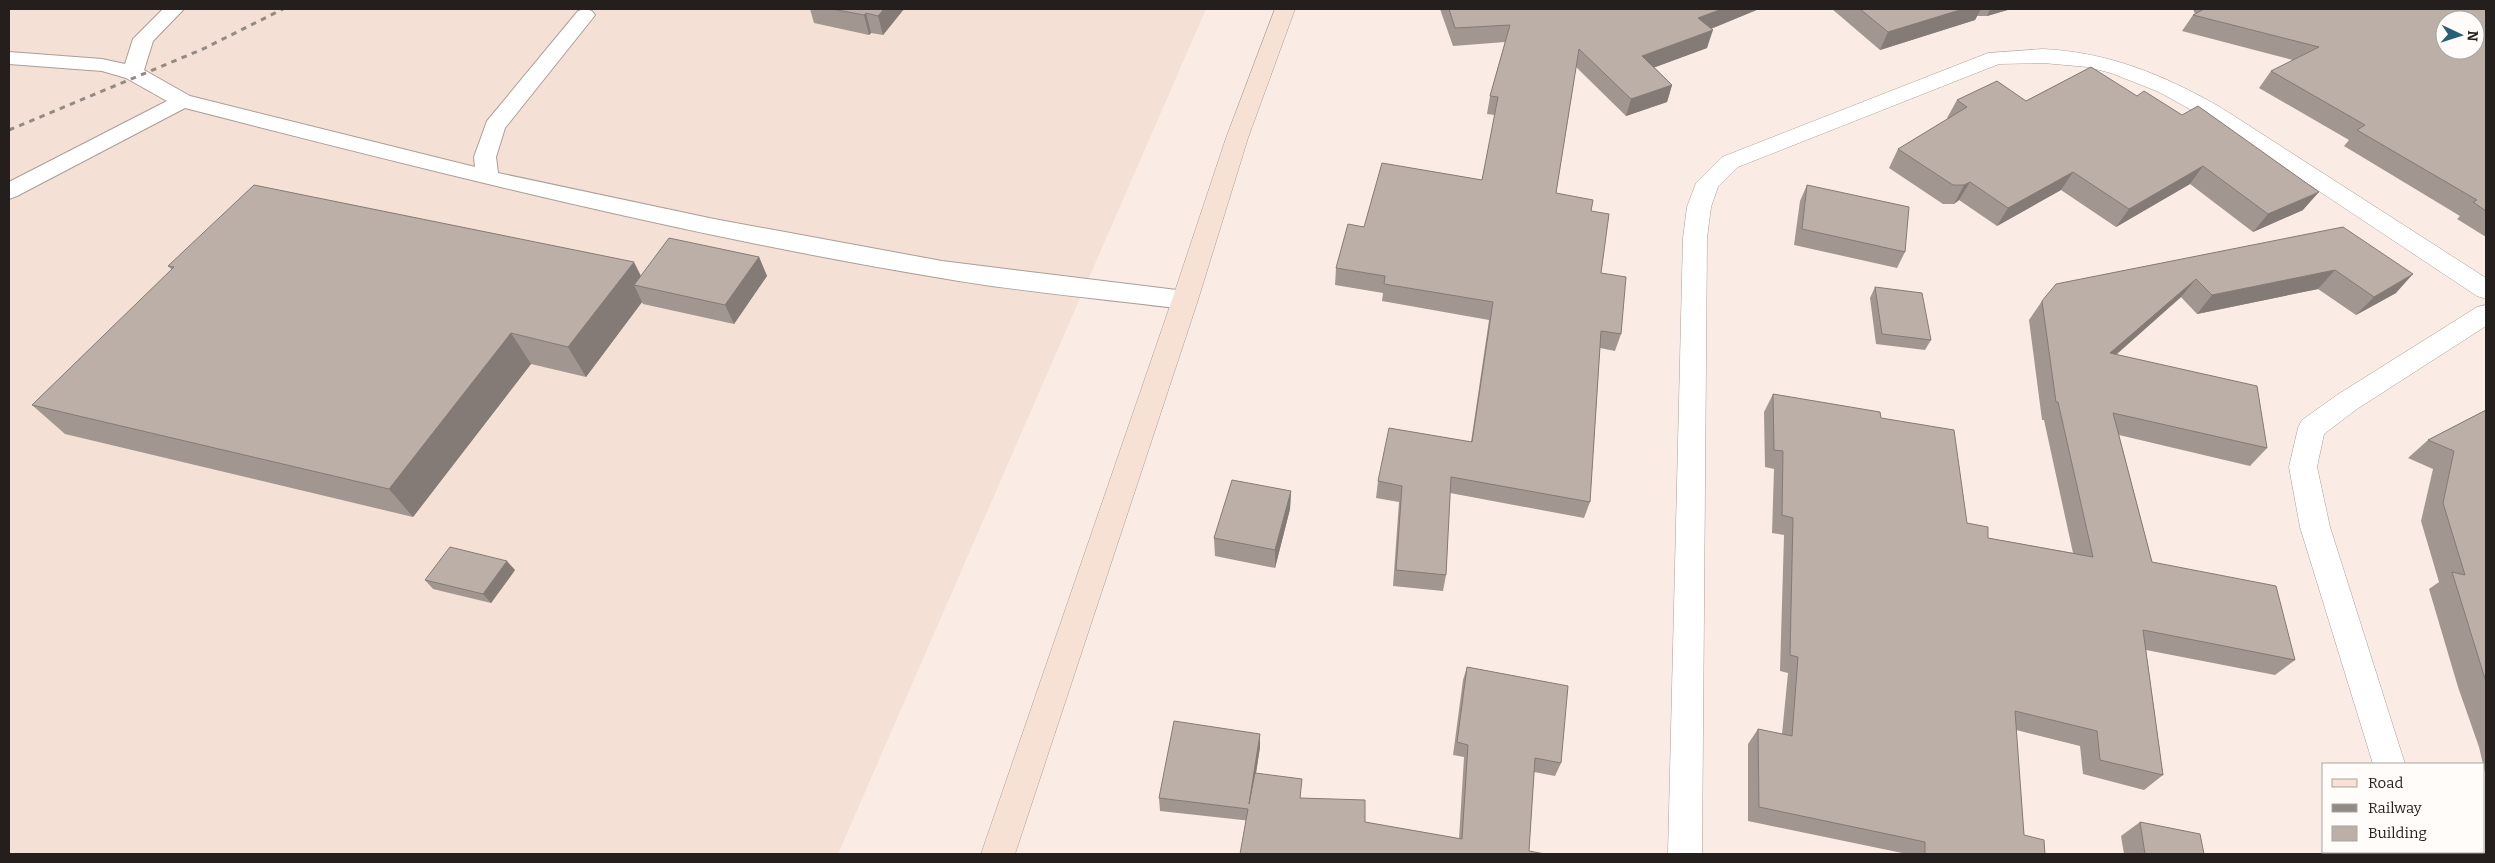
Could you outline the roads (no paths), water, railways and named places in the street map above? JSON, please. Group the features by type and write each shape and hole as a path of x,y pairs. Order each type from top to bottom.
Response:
{"main road":[{"path":"998,854 1185,300 1237,138 1285,9"}],"street":[{"path":"1684,854 1695,238 1699,206 1708,183 1730,162 1996,58 2035,54 2059,55 2117,67 2167,86 2265,145 2486,290"},
{"path":"2389,763 2315,527 2303,467 2312,428 2347,402 2486,314"}],"lane":[{"path":"133,74 143,39 174,9"},
{"path":"487,178 485,157 495,126 585,14"},
{"path":"9,58 102,65 133,74 183,101 487,178 714,228 942,270 1185,300"},
{"path":"9,190 183,101"}],"railway":[{"path":"9,130 203,49 283,9"}]}
